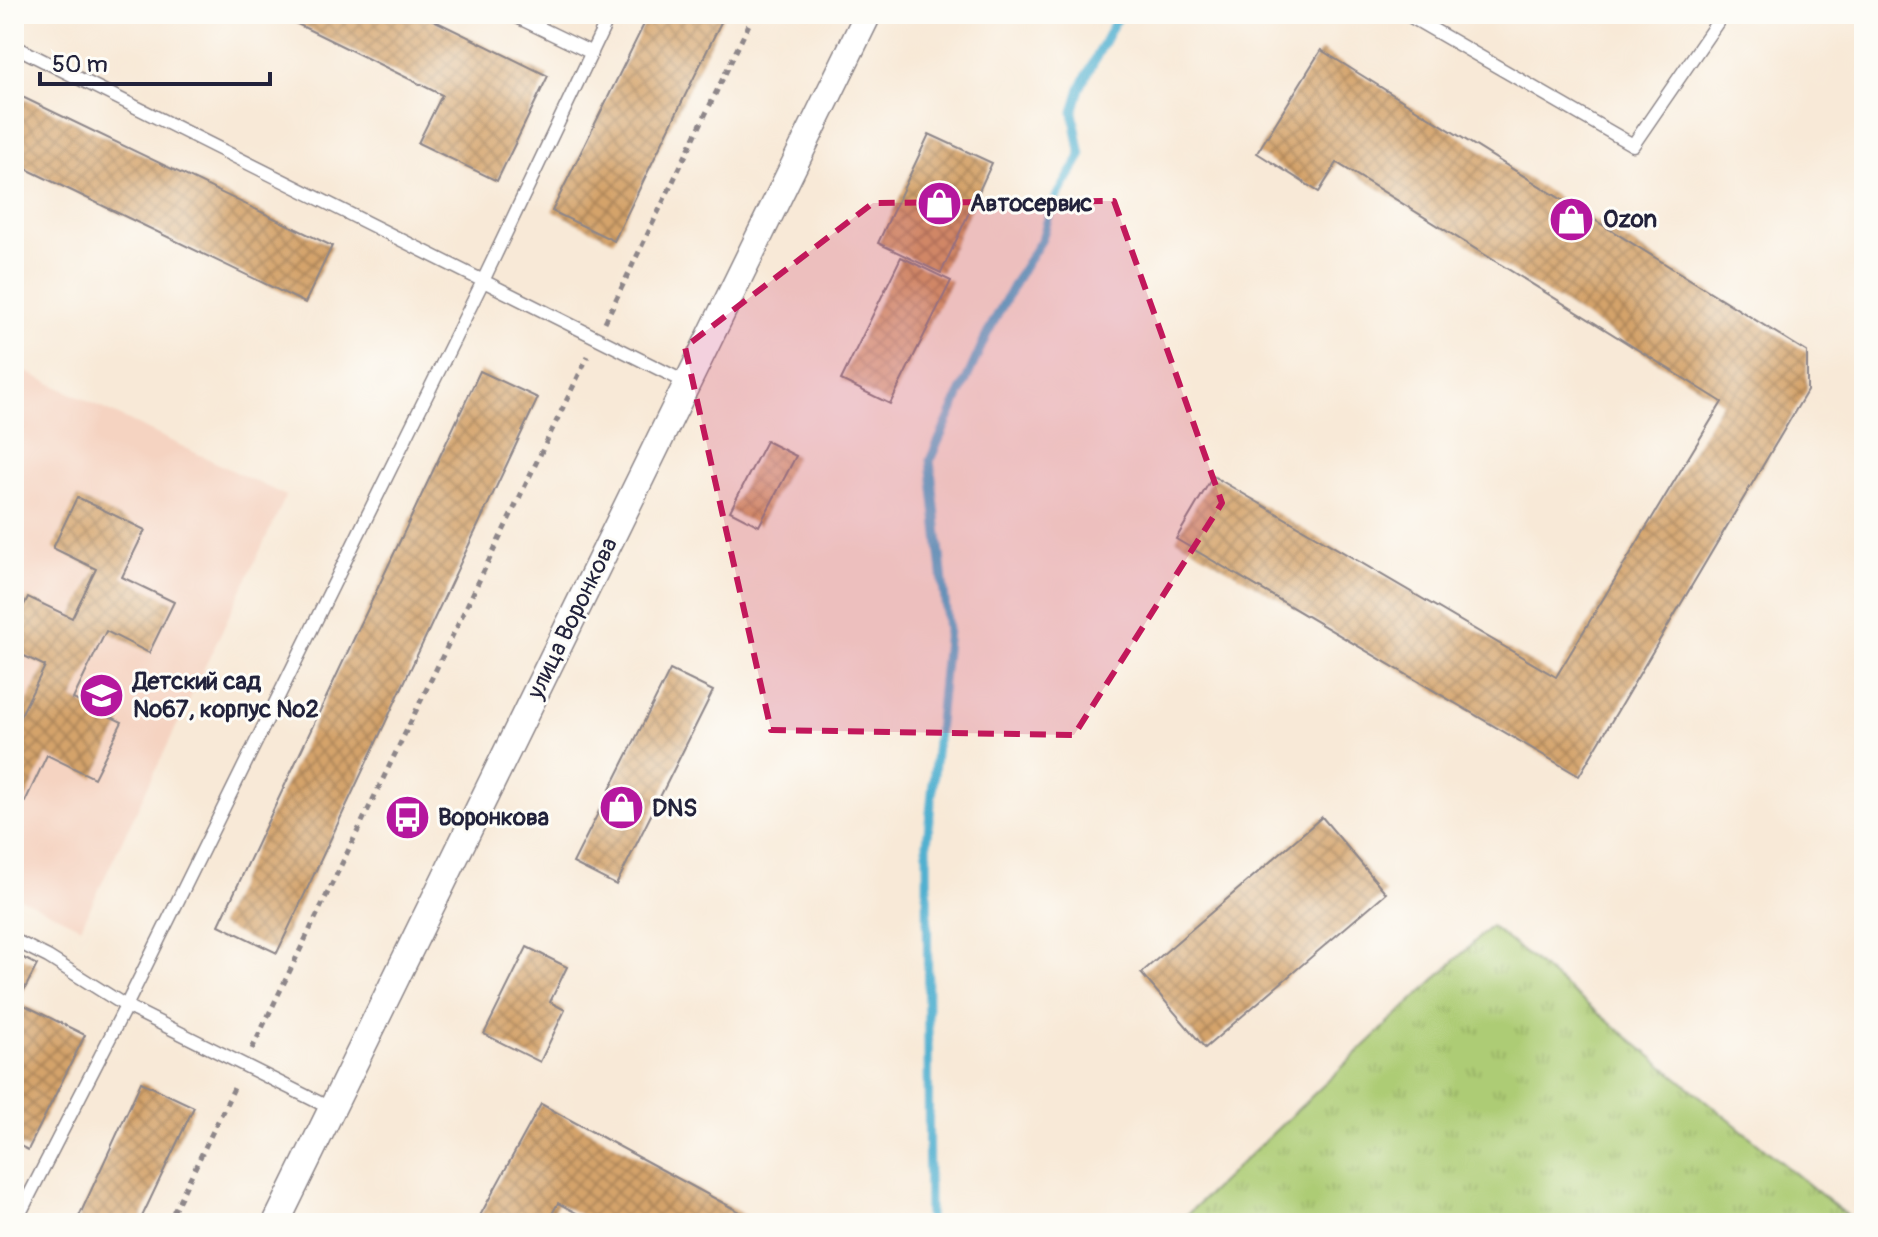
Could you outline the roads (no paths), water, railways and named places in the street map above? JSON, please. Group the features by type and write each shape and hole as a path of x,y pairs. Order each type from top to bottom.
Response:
{"street":[{"name":"улица Воронкова","path":"276,1223 868,14"}],"lane":[{"path":"511,14 592,53"},
{"path":"16,1216 126,1006 482,283 610,14"},
{"path":"1406,14 1633,145 1723,14"},
{"path":"14,46 687,383"},
{"path":"14,940 48,957 126,1006 332,1109"}],"waterway":[{"path":"929,1223 927,844 948,630 930,460 987,334 1042,239 1052,205 1081,156 1073,112 1080,88 1119,14"}],"place":[{"name":"Автосервис","path":"939,203"},
{"name":"Ozon","path":"1572,219"},
{"name":"Детский сад №67, корпус №2","path":"102,695"},
{"name":"DNS","path":"621,808"},
{"name":"Воронкова","path":"407,817"}]}
